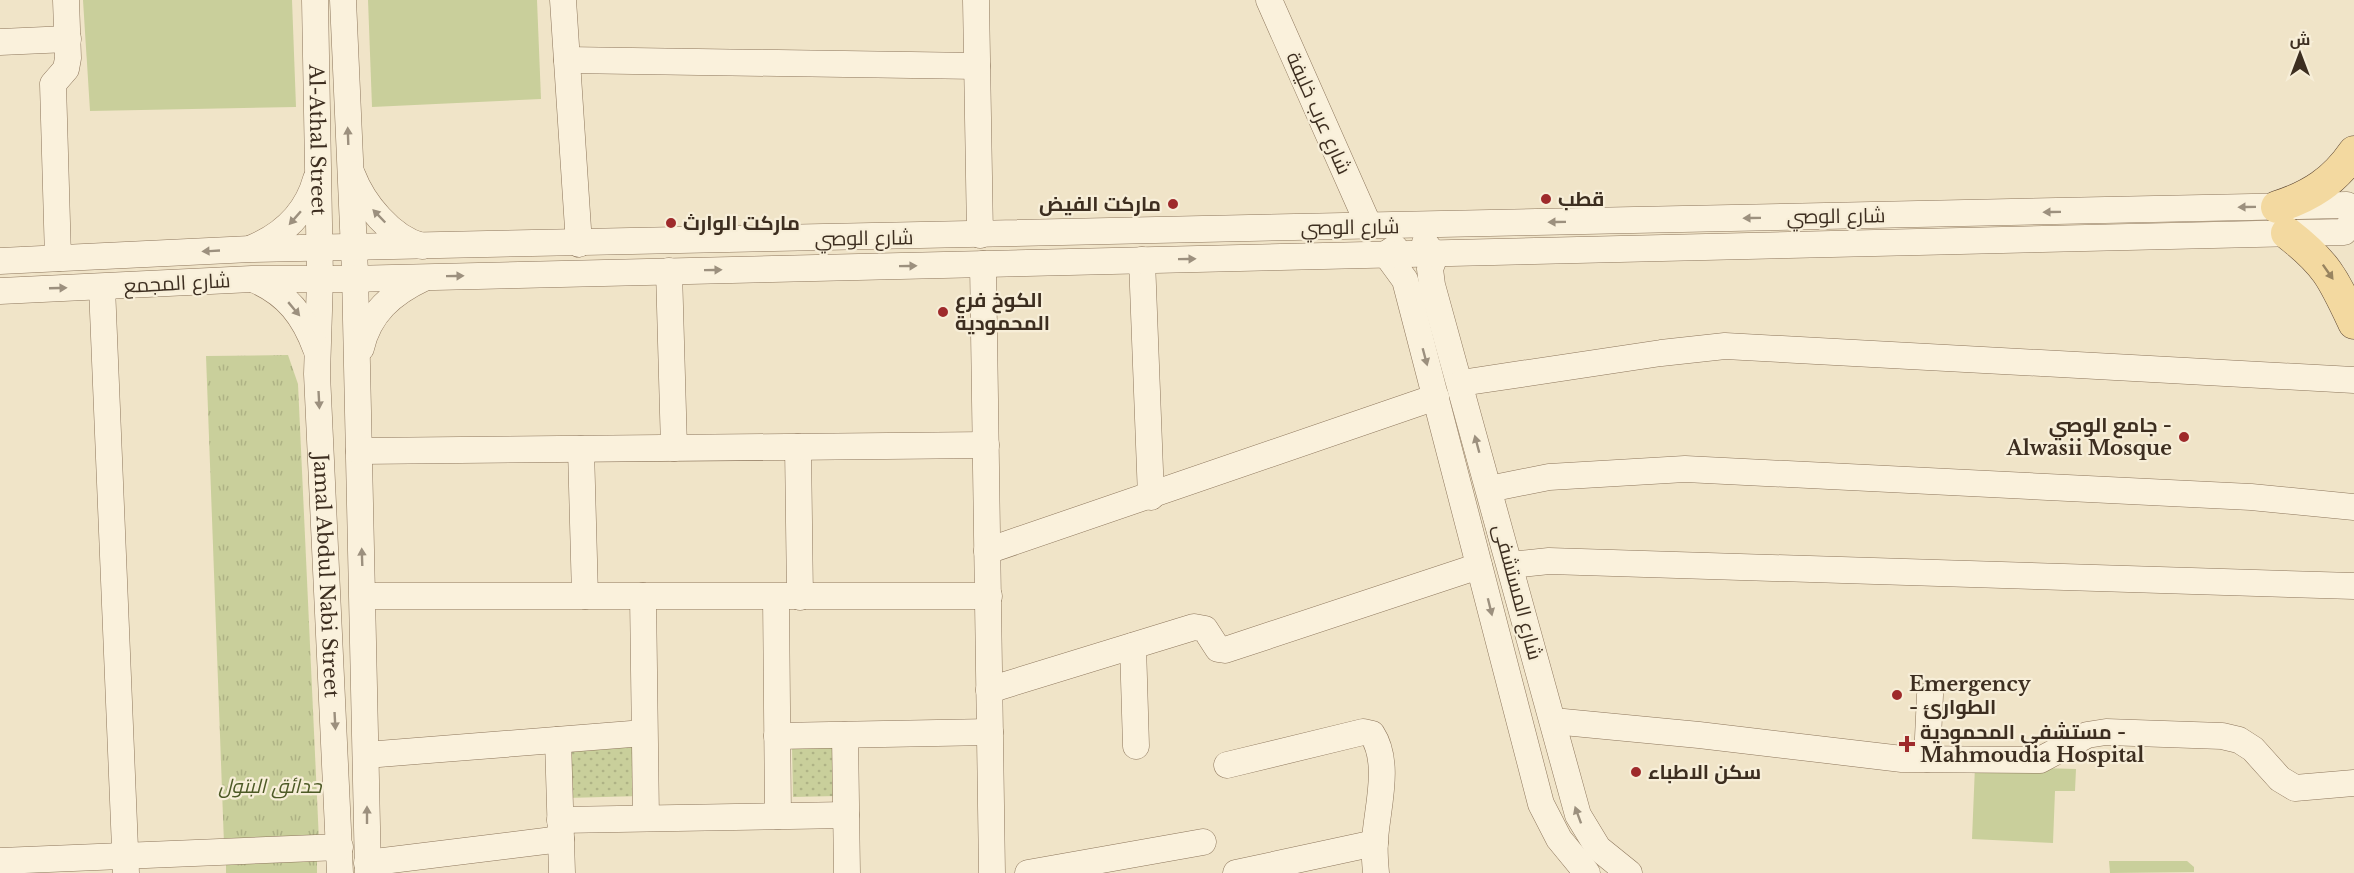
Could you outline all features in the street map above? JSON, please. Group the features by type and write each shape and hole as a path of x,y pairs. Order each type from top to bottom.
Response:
{"main road":[{"path":"2354,152 2343,168 2327,184 2308,196 2282,220 2330,273 2354,323"}],"street":[{"path":"58,258 53,84 66,69 68,39 66,0"},
{"name":"Al-Athal Street","path":"315,0 320,202 338,264"},
{"name":"Al-Athal Street","path":"338,264 351,202 343,0"},
{"path":"563,0 579,244"},
{"path":"976,0 980,235"},
{"name":"شارع عرب خليفة","path":"1269,0 1406,240 1425,269 1422,297"},
{"path":"0,42 68,39"},
{"path":"567,60 977,66"},
{"path":"319,170 324,182 338,186 348,178 349,168"},
{"path":"318,356 325,341 337,337 350,340 356,350 377,311 413,277 404,274 397,262 417,249 414,244 382,219 364,198 349,168"},
{"path":"318,356 305,323 295,308 260,279 266,274 272,262 270,255 261,249 295,218 310,195 319,170"},
{"name":"شارع الوصي","path":"338,264 413,277 1137,260 1406,240 2350,219"},
{"path":"1135,231 1126,236 1122,245 1125,254 1137,260 1151,497"},
{"name":"شارع الوصي","path":"338,264 417,249 1135,231 1406,240"},
{"path":"1083,261 1092,255 1095,246 1092,237 1084,233"},
{"name":"شارع المجمع","path":"0,262 261,249 338,264"},
{"path":"0,262 20,266 24,274 21,280 0,284"},
{"name":"شارع المجمع","path":"0,291 260,279 338,264"},
{"name":"Jamal Abdul Nabi Street","path":"338,264 356,350 368,868"},
{"name":"Jamal Abdul Nabi Street","path":"338,264 318,356 340,873"},
{"path":"983,264 992,873"},
{"path":"669,271 674,448"},
{"path":"102,287 126,864"},
{"name":"شارع المستشفى","path":"1422,297 1461,383 1578,815 1578,861"},
{"name":"شارع المستشفى","path":"1422,297 1436,397 1541,804 1559,838 1578,861"},
{"path":"1461,383 1661,352 1725,346 2354,380"},
{"path":"987,551 1151,497 1436,397"},
{"path":"358,451 986,445"},
{"path":"778,816 777,736 798,447"},
{"path":"581,449 585,596"},
{"path":"1490,489 1549,477 1685,469 2251,497 2354,507"},
{"path":"1510,565 1549,561 2354,586"},
{"path":"989,690 1194,627 1206,629 1218,649 1225,650 1479,566"},
{"path":"363,596 989,596"},
{"path":"643,596 646,818"},
{"path":"1133,646 1136,746"},
{"path":"1927,759 1930,695"},
{"path":"1553,721 1902,759 2040,760 2087,735 2106,732 2222,736 2239,740 2253,749 2280,779 2295,788 2354,783"},
{"path":"777,736 990,732"},
{"path":"1227,765 1363,732 1372,734 1380,755 1381,787 1375,843 1376,873"},
{"path":"366,755 644,733"},
{"path":"845,735 847,873"},
{"path":"558,740 562,873"},
{"path":"368,868 561,830 646,818 846,815"},
{"path":"1028,873 1203,842"},
{"path":"1236,873 1375,843"},
{"path":"0,861 126,864 340,848"},
{"name":"شارع المستشفى","path":"1578,861 1605,855 1629,873"}],"green space":[{"path":"83,0 292,0 296,107 90,111"},
{"path":"368,0 537,0 541,99 372,107"},
{"name":"حدائق البتول","path":"288,355 298,384 319,841 224,844 206,356"},
{"path":"640,742 641,796 566,798 566,743"},
{"path":"836,745 838,796 793,797 792,746"},
{"path":"1975,766 2076,769 2075,791 2055,791 2053,843 1972,839"},
{"name":"حدائق البتول","path":"317,856 317,873 226,873 226,859"},
{"path":"2109,861 2187,861 2194,867 2194,872 2110,873"}],"place":[{"name":"قطب","path":"1546,199"},
{"name":"ماركت الفيض","path":"1173,204"},
{"name":"ماركت الوارث","path":"671,223"},
{"name":"الكوخ فرع المحمودية","path":"943,312"},
{"name":"جامع الوصي - Alwasii Mosque","path":"2184,437"},
{"name":"Emergency - الطوارئ","path":"1897,695"},
{"name":"مستشفى المحمودية - Mahmoudia Hospital","path":"1907,744"},
{"name":"سكن الاطباء","path":"1636,772"}]}
